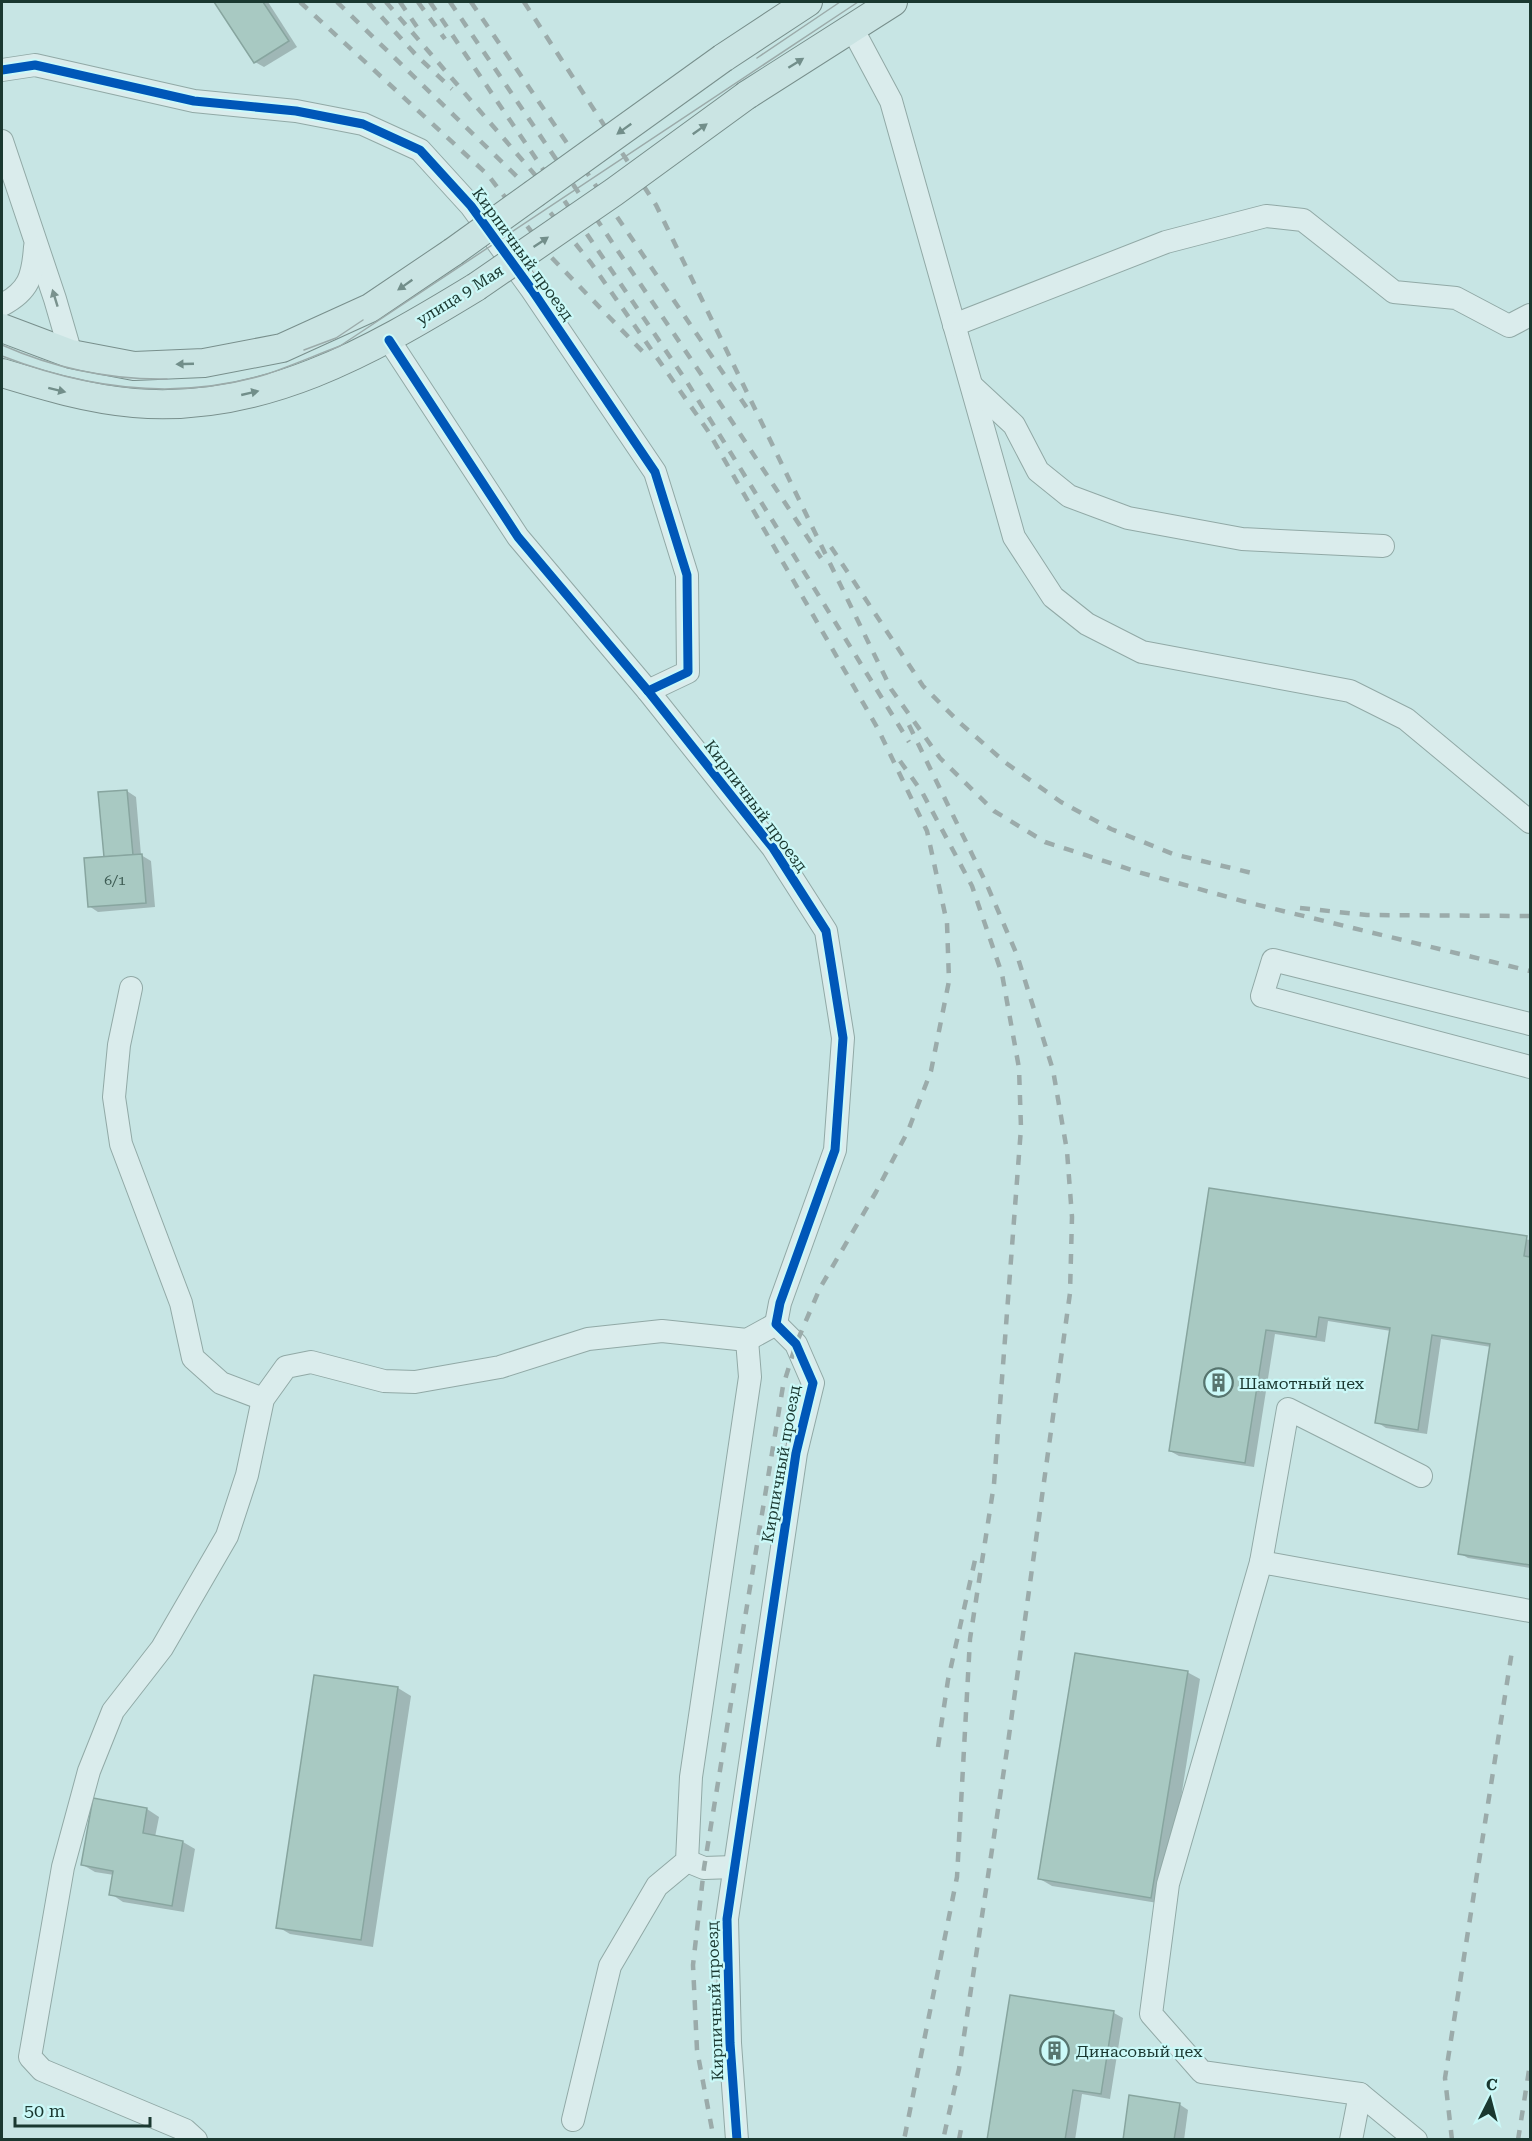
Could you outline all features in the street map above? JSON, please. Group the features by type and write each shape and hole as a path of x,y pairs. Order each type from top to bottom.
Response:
{"main road":[{"path":"2,328 71,354 134,366 204,363 282,348 370,308 453,252 723,58 808,2"},
{"name":"улица 9 Мая","path":"2,373 60,391 135,403 212,402 288,385 389,340 476,287 614,192 747,95 892,2"}],"street":[{"path":"852,28 891,101 1014,537 1053,597 1087,624 1142,652 1350,691 1406,719 1530,822"},
{"name":"Кирпичный проезд","path":"2,70 35,65 194,101 296,111 363,124 420,150 471,206 532,290 655,472 687,575 688,672 648,690"},
{"path":"2,141 36,239 71,354"},
{"path":"954,325 1166,242 1266,216 1303,220 1394,291 1456,298 1509,326 1530,315"},
{"path":"2,305 22,292 32,274 36,239"},
{"name":"Кирпичный проезд","path":"389,340 518,537 648,690 773,848 826,931 843,1038 834,1150 780,1303 776,1324 796,1344 813,1383 794,1465 727,1919 730,2043 737,2139"},
{"path":"971,385 1014,425 1038,471 1069,496 1128,518 1242,539 1383,546"},
{"path":"1530,1024 1273,960 1262,996 1530,1067"},
{"path":"131,988 120,1045 114,1097 121,1144 181,1303 193,1358 221,1383 263,1399"},
{"path":"196,2139 185,2130 42,2070 30,2057 63,1867 89,1771 113,1711 162,1648 227,1536 247,1475 263,1399 286,1367 311,1362 384,1381 415,1382 500,1367 588,1339 662,1331 747,1340 776,1324"},
{"path":"573,2120 610,1966 657,1886 687,1861 691,1777 750,1377 747,1340"},
{"path":"1416,2139 1360,2094 1202,2072 1151,2014 1168,1884 1261,1562 1288,1409 1421,1476"},
{"path":"1261,1562 1530,1611"},
{"path":"687,1861 704,1868 734,1867"},
{"path":"1351,2139 1360,2094"}],"building":[{"path":"214,2 263,2 289,41 254,63"},
{"path":"127,790 133,855 104,857 98,792"},
{"path":"142,854 146,903 88,907 84,858"},
{"name":"Шамотный цех","path":"1209,1188 1527,1236 1524,1256 1530,1257 1530,1565 1458,1554 1490,1344 1432,1335 1418,1430 1375,1423 1390,1328 1319,1317 1316,1337 1266,1330 1245,1463 1169,1451"},
{"path":"1075,1653 1188,1671 1151,1898 1038,1879"},
{"path":"314,1675 398,1687 361,1940 276,1928"},
{"path":"93,1798 147,1808 143,1833 183,1841 172,1906 109,1895 113,1871 81,1865"},
{"name":"Динасовый цех","path":"1010,1995 1114,2011 1101,2094 1073,2090 1065,2140 987,2140"},
{"name":"Динасовый цех","path":"1129,2095 1180,2103 1174,2140 1123,2140"}],"tram line":[{"path":"757,58 840,2"},
{"path":"2,356 67,377 133,388 166,389 200,387 267,374 340,346 858,2"},
{"path":"304,350 336,338 363,320"},
{"path":"2,345 42,360 83,371 103,375 167,379"}],"railway":[{"path":"300,2 488,175 550,256 645,354"},
{"path":"337,2 537,196 591,263 708,431 878,729 927,831 947,923 949,981 931,1071 908,1131 876,1192 820,1288 796,1344 783,1386 704,1868 693,1965 697,2050 714,2140"},
{"path":"368,2 416,55 452,89"},
{"path":"386,2 555,198"},
{"path":"400,2 417,27"},
{"path":"418,2 445,39"},
{"path":"430,2 687,382 909,742"},
{"path":"450,2 701,374 821,558"},
{"path":"471,2 749,411"},
{"path":"524,2 656,205 891,689 940,758 994,811 1045,842 1138,872 1246,902 1530,971"},
{"path":"831,547 923,686 960,723 1006,763 1061,802 1111,829 1173,854 1252,873"},
{"path":"909,725 987,885 1017,955 1053,1070 1067,1151 1072,1217 1070,1293 1008,1743 959,2069 943,2140"},
{"path":"900,761 922,792 972,886 1002,974 1019,1068 1021,1128 994,1484 970,1639 957,1877 904,2140"},
{"path":"1300,908 1367,915 1530,916"},
{"path":"938,1747 948,1680 975,1560"},
{"path":"1452,2140 1445,2078 1512,1651"},
{"path":"1518,2140 1530,2064"},
{"path":"959,2140 961,2129"}],"cycle path":[{"path":"2,70 35,65 194,101 296,111 363,124 420,150 471,206 532,290 655,472 687,575 688,672 648,691 518,537 389,340"},
{"path":"648,691 773,848 826,931 843,1038 835,1150 780,1303 776,1324 796,1344 813,1383 796,1453 727,1919 730,2043 737,2140"}],"place":[{"name":"Шамотный цех","path":"1218,1383"},
{"name":"Динасовый цех","path":"1055,2051"}]}
